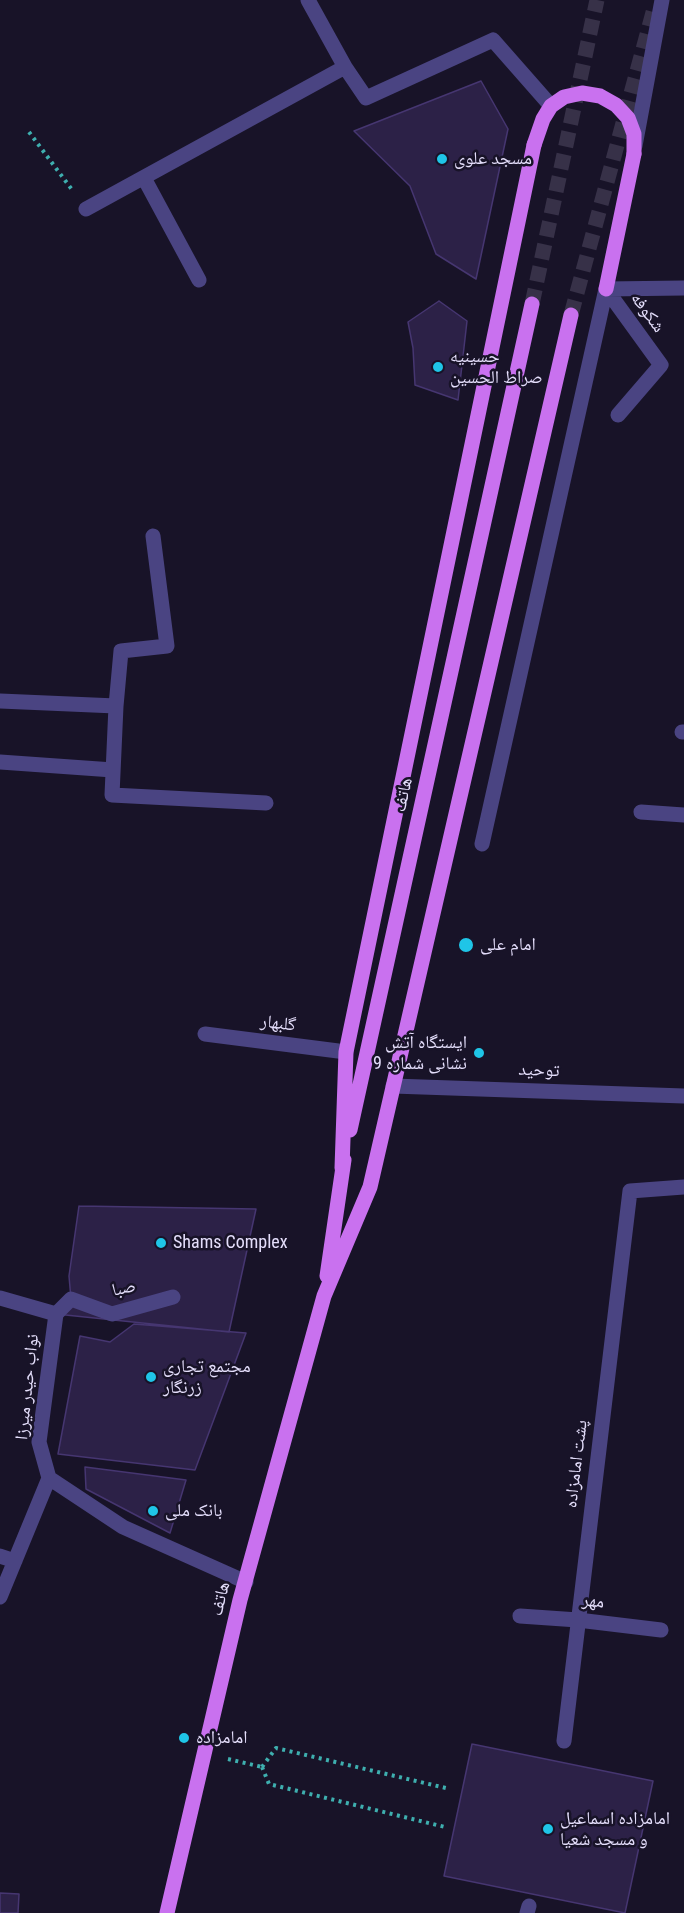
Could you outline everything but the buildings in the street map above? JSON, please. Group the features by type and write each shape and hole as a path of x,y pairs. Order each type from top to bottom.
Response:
{"main road":[{"path":"342,1168 346,1052 534,145 543,119 551,105 564,97 582,93 600,96 616,105 628,118 634,134 634,154 606,289"},
{"name":"هاتف","path":"167,1913 246,1582 324,1296 342,1168 532,304"},
{"name":"هاتف","path":"324,1296 370,1187 571,315"}],"street":[{"path":"308,0 345,67 366,98 493,40 551,105"},
{"path":"634,154 662,0"},
{"path":"86,209 345,67"},
{"path":"144,177 199,280"},
{"path":"482,844 606,289 684,288"},
{"name":"شکوفه","path":"606,289 661,365 618,415"},
{"path":"153,536 167,646 121,651 112,795 266,802"},
{"path":"0,701 116,706"},
{"path":"0,762 113,770"},
{"path":"641,812 684,815"},
{"name":"گلبهار","path":"205,1034 346,1052"},
{"name":"توحید","path":"393,1086 684,1096"},
{"name":"پشت امامزاده","path":"564,1741 630,1191 684,1187"},
{"name":"صبا","path":"56,1314 71,1299 112,1314 173,1297"},
{"name":"نواب حیدر میرزا","path":"0,1298 56,1314 39,1442 49,1478"},
{"path":"0,1597 49,1478 123,1527 246,1582"},
{"path":"0,1556 15,1561"},
{"name":"مهر","path":"520,1616 661,1630"}],"path":[{"path":"29,132 86,209"},
{"path":"262,1767 276,1748 450,1789"},
{"path":"205,1753 262,1767"},
{"path":"262,1767 269,1784 445,1827"}],"tunnel":[{"path":"532,304 597,0"},
{"path":"571,315 655,5"}],"place":[{"name":"مسجد علوی","path":"442,159"},
{"name":"حسینیه صراط الحسین","path":"438,367"},
{"name":"امام علی","path":"466,945"},
{"name":"ایستگاه آتش نشانی شماره 9","path":"479,1053"},
{"name":"Shams Complex","path":"161,1243"},
{"name":"مجتمع تجاری زرنگار","path":"151,1377"},
{"name":"بانک ملی","path":"153,1511"},
{"name":"امامزاده","path":"184,1738"},
{"name":"امامزاده اسماعیل و مسجد شعیا","path":"548,1829"}]}
